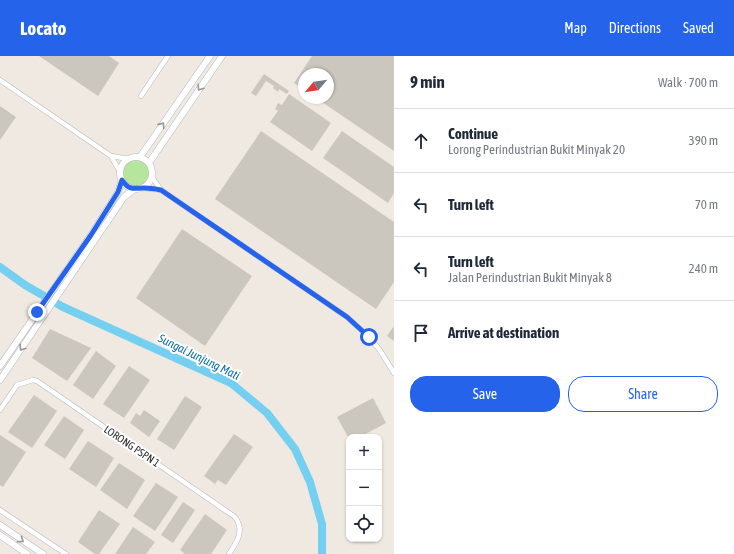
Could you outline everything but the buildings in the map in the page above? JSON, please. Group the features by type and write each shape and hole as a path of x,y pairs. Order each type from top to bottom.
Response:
{"street":[{"path":"141,96 168,56"},
{"path":"140,157 210,56"},
{"path":"149,163 222,56"},
{"path":"0,80 111,156 129,159 140,157 149,163 152,176 161,190 347,317 379,348 394,373"},
{"path":"111,156 120,172 122,180 127,186 135,189 143,188 161,190"},
{"path":"120,172 121,167 129,159"},
{"path":"143,188 150,181 152,176"},
{"path":"0,366 91,235 118,192 122,180"},
{"path":"0,380 124,197 135,189"},
{"name":"LORONG PSPN 1","path":"0,410 17,384 33,380 37,381 235,516 238,520 240,537 229,554"},
{"path":"0,510 66,554"},
{"path":"0,525 43,554"},
{"path":"0,535 27,554"}],"green space":[{"path":"137,159 143,160 147,163 150,167 150,179 147,183 143,186 137,187 131,186 127,183 124,179 123,173 124,167 127,163 131,160"}],"waterway":[{"name":"Sungai Junjung Mati","path":"0,267 25,285 63,307 231,383 267,413 295,449 310,482 322,524 322,554"}],"route":[{"path":"37,312 91,235 118,192 122,180 124,184 131,188 161,190 347,317 369,337"}]}
